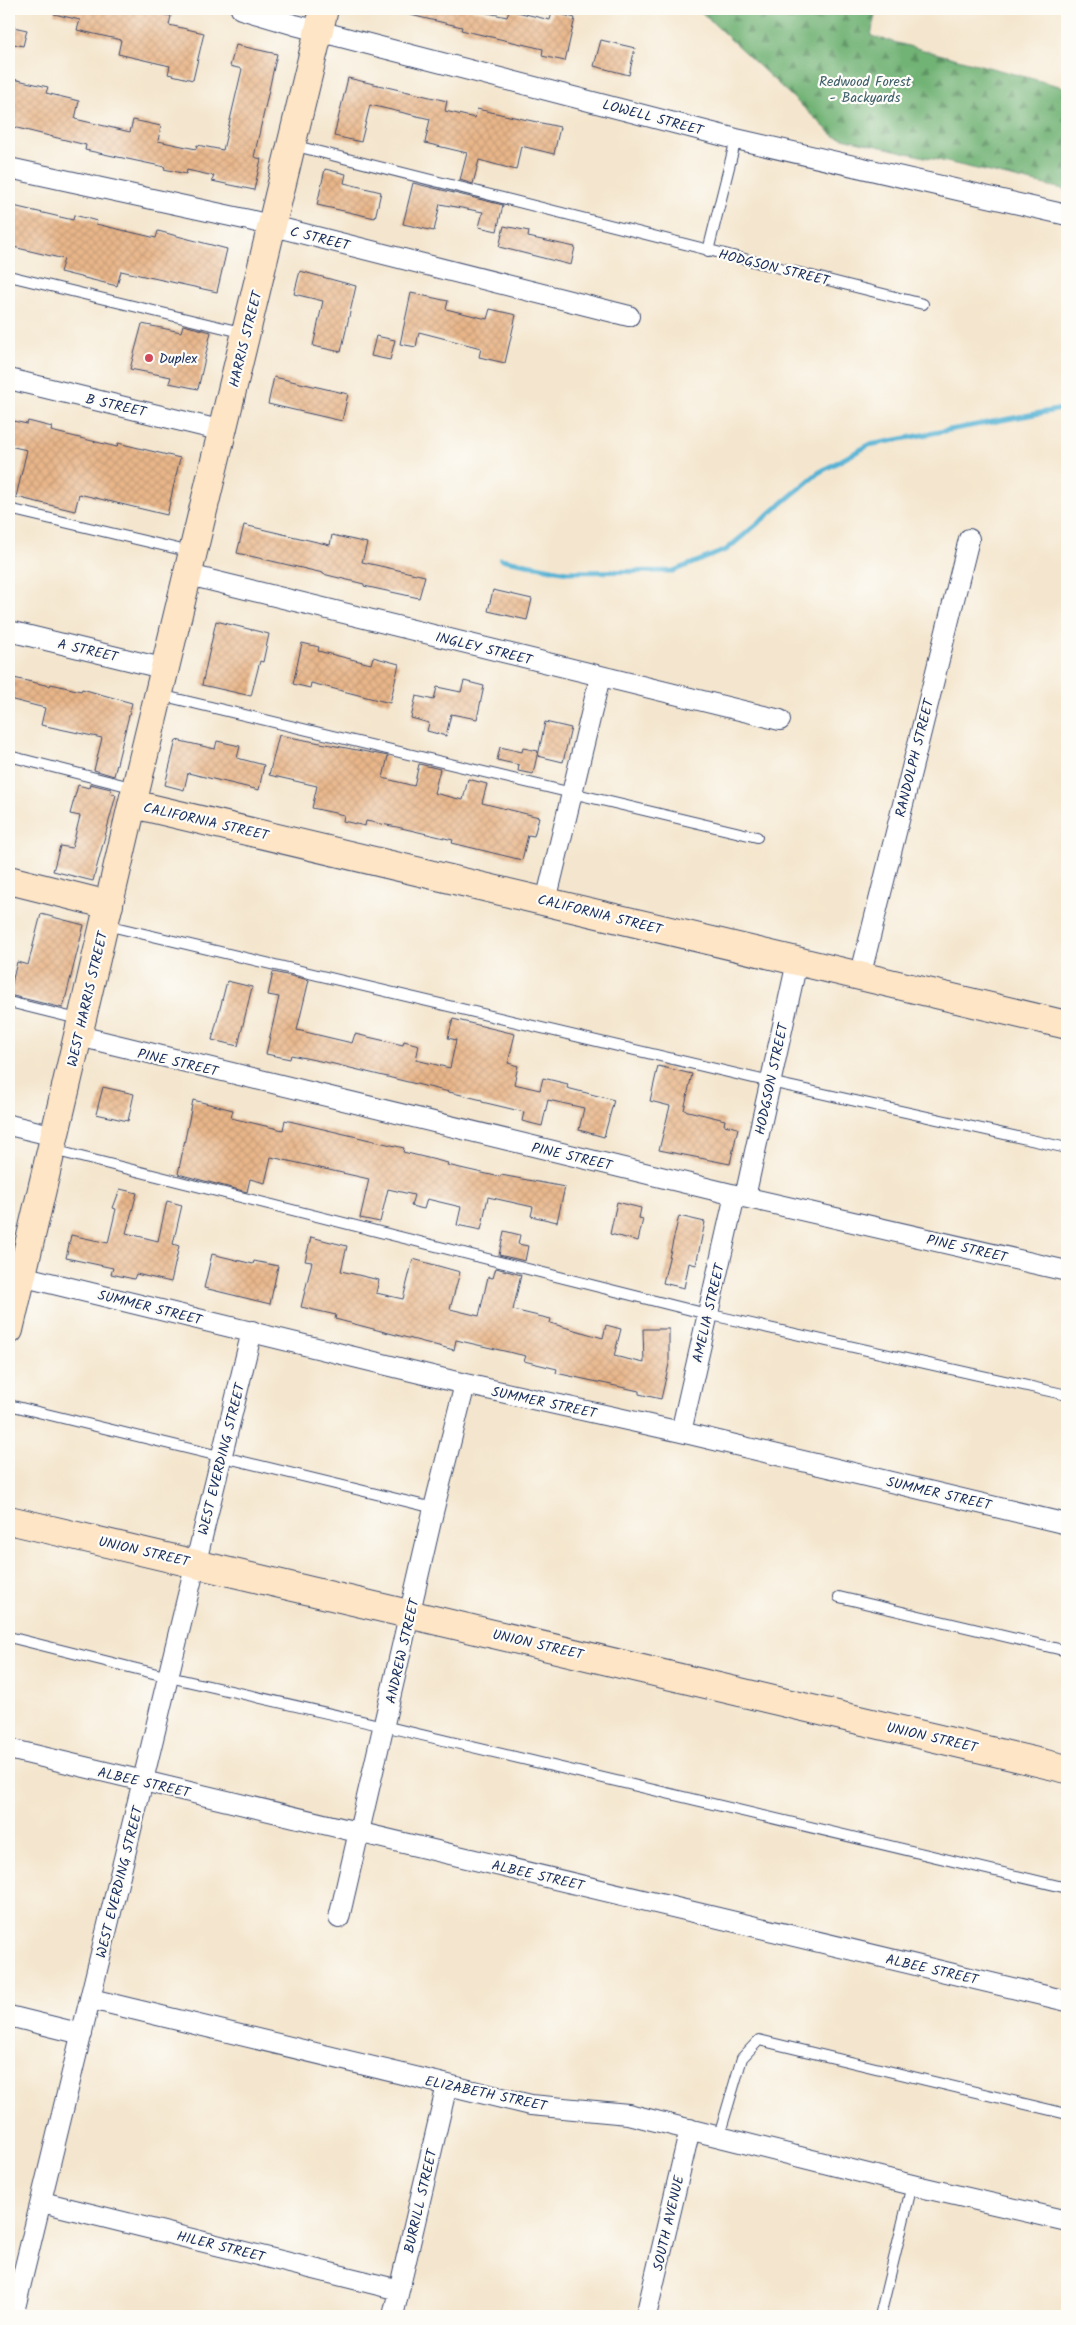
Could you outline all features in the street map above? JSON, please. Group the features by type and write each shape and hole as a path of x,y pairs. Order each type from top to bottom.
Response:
{"street":[{"name":"LOWELL STREET","path":"241,9 322,20 736,139 1067,215"},
{"name":"HARRIS STREET","path":"166,669 322,20"},
{"name":"C STREET","path":"9,168 273,226 628,316"},
{"name":"B STREET","path":"9,379 223,430"},
{"name":"RANDOLPH STREET","path":"860,977 969,540"},
{"name":"INGLEY STREET","path":"192,564 600,677 780,720"},
{"name":"A STREET","path":"9,631 166,669"},
{"name":"WEST HARRIS STREET","path":"9,1330 134,796 166,669"},
{"path":"546,901 600,677"},
{"name":"CALIFORNIA STREET","path":"134,796 546,901 1067,1025"},
{"path":"9,880 107,915"},
{"name":"HODGSON STREET","path":"740,1196 770,1082 797,962"},
{"name":"PINE STREET","path":"81,1028 740,1196 1067,1271"},
{"path":"9,1125 54,1143"},
{"name":"AMELIA STREET","path":"681,1432 707,1314 740,1196"},
{"name":"SUMMER STREET","path":"21,1276 465,1384 681,1432 1067,1524"},
{"name":"WEST EVERDING STREET","path":"13,2316 252,1332"},
{"name":"ANDREW STREET","path":"339,1918 411,1614 434,1508 465,1384"},
{"name":"UNION STREET","path":"9,1520 1067,1769"},
{"name":"ALBEE STREET","path":"9,1749 1067,2001"},
{"name":"ELIZABETH STREET","path":"91,1998 531,2105 628,2114 912,2185 1067,2221"},
{"path":"9,2016 82,2034"},
{"name":"BURRILL STREET","path":"393,2316 447,2085"},
{"name":"SOUTH AVENUE","path":"646,2316 690,2129"},
{"name":"HILER STREET","path":"42,2202 399,2290"}],"lane":[{"name":"HODGSON STREET","path":"736,139 708,251 923,304"},
{"path":"291,144 708,251"},
{"path":"9,276 246,333"},
{"path":"9,509 192,564"},
{"path":"160,695 572,795 757,837"},
{"path":"9,756 134,796"},
{"path":"107,915 770,1082 1067,1148"},
{"path":"9,1002 81,1028"},
{"path":"54,1143 707,1314 1067,1396"},
{"path":"9,1405 434,1508"},
{"path":"839,1597 1067,1651"},
{"path":"9,1637 169,1677 1067,1888"},
{"path":"719,2136 742,2058 759,2040 1067,2114"},
{"path":"880,2316 912,2185"}],"green space":[{"name":"Redwood Forest - Backyards","path":"698,9 876,9 871,36 1067,88 1067,190 834,136"}],"building":[{"path":"55,9 138,9 171,16 169,25 204,33 193,80 168,74 170,66 118,54 121,40 77,30 80,20 54,14"},
{"path":"407,9 469,9 507,17 509,10 550,20 552,12 575,18 565,61 542,56 543,49 461,30 462,27 406,14"},
{"path":"9,26 27,30 23,46 9,43"},
{"path":"601,40 635,48 629,75 594,66"},
{"path":"236,45 277,54 254,157 261,159 254,190 212,181 214,176 187,170 186,174 164,169 165,167 85,150 86,145 9,126 9,78 48,87 46,93 79,101 75,119 130,132 133,120 161,126 158,141 196,149 197,145 223,150 242,69 230,66"},
{"path":"348,78 447,101 445,111 475,118 477,109 560,127 554,154 521,146 516,170 479,160 473,184 460,180 467,153 425,143 430,119 370,105 361,142 334,136"},
{"path":"325,169 346,174 344,183 381,192 375,218 317,205"},
{"path":"413,183 503,205 497,231 479,227 483,212 440,204 434,231 403,224"},
{"path":"9,205 73,220 74,215 97,221 96,224 156,238 158,231 227,249 217,292 121,271 117,286 60,272 64,259 9,246"},
{"path":"504,226 529,231 528,237 575,247 571,265 499,247"},
{"path":"300,271 356,286 341,352 313,346 323,301 294,294"},
{"path":"411,293 448,301 446,309 487,319 490,309 516,315 505,363 479,357 481,348 419,332 416,347 400,344"},
{"path":"142,324 181,332 183,325 211,332 198,389 169,383 171,377 130,369"},
{"path":"376,336 395,340 390,360 371,356"},
{"path":"274,377 348,394 342,421 268,404"},
{"path":"9,420 27,424 28,421 52,427 51,431 117,447 118,443 180,458 167,515 79,494 75,511 16,497 27,450 9,446"},
{"path":"244,525 330,545 332,535 367,543 362,562 425,576 419,598 364,586 364,584 323,573 237,553"},
{"path":"493,590 532,599 527,620 488,611"},
{"path":"216,621 269,634 263,662 260,661 251,696 202,685"},
{"path":"302,643 319,647 318,651 371,664 373,657 399,664 390,703 311,683 310,688 293,684"},
{"path":"9,677 50,686 51,684 81,691 82,689 132,703 114,776 94,770 102,738 41,725 45,708 9,699"},
{"path":"464,681 484,686 477,719 451,714 446,736 427,731 429,723 411,718 416,696 434,700 437,687 461,692"},
{"path":"545,722 571,728 563,762 538,756"},
{"path":"279,735 388,756 383,778 414,786 419,764 440,769 434,793 463,800 468,779 487,784 482,803 539,817 534,836 528,835 522,860 452,843 453,840 397,827 366,821 365,826 343,821 344,815 312,808 317,786 269,775"},
{"path":"176,740 215,749 217,741 240,746 237,758 264,765 259,790 188,773 184,790 165,785"},
{"path":"500,747 522,752 523,748 538,751 533,774 518,771 519,765 497,760"},
{"path":"90,784 111,789 110,793 116,795 93,881 53,871 60,846 72,848 80,816 70,814 78,785 89,788"},
{"path":"41,914 84,925 63,1008 9,995 17,962 28,965"},
{"path":"273,972 309,980 297,1030 352,1043 355,1034 403,1045 404,1041 419,1045 416,1060 450,1068 456,1040 448,1038 453,1019 515,1034 508,1063 518,1066 514,1084 540,1090 543,1078 568,1084 567,1088 614,1100 604,1137 579,1130 584,1108 548,1100 542,1126 522,1121 524,1112 482,1102 482,1100 334,1064 291,1055 290,1059 266,1054 279,997 268,995"},
{"path":"227,981 252,987 238,1046 212,1040"},
{"path":"658,1066 692,1074 684,1110 725,1120 724,1125 738,1128 730,1164 659,1150 670,1106 650,1101"},
{"path":"103,1087 134,1094 128,1121 96,1114"},
{"path":"193,1100 233,1110 231,1118 283,1130 285,1120 404,1148 403,1152 448,1163 447,1165 500,1177 501,1175 565,1187 557,1222 531,1216 533,1207 488,1197 481,1230 457,1225 461,1207 427,1199 424,1209 411,1206 414,1195 388,1189 380,1222 360,1218 369,1179 271,1157 265,1183 250,1179 247,1192 178,1174"},
{"path":"120,1189 137,1193 126,1233 158,1241 167,1201 182,1205 173,1244 179,1246 171,1282 136,1274 134,1279 111,1274 113,1268 66,1258 71,1235 108,1243 116,1209 113,1208"},
{"path":"617,1202 641,1208 639,1218 643,1219 638,1241 610,1234"},
{"path":"679,1216 705,1222 696,1265 689,1263 684,1288 663,1283"},
{"path":"504,1231 520,1235 518,1244 528,1246 525,1261 499,1255"},
{"path":"311,1237 347,1246 341,1271 379,1280 376,1293 403,1299 413,1259 460,1272 450,1309 479,1316 488,1277 493,1278 496,1268 521,1275 513,1310 551,1319 550,1323 603,1338 606,1325 621,1329 614,1356 644,1363 643,1329 669,1329 669,1364 661,1399 639,1394 639,1391 556,1373 557,1369 524,1361 526,1356 456,1340 454,1350 335,1319 336,1315 301,1307 312,1262 305,1261"},
{"path":"212,1254 253,1264 254,1261 278,1266 270,1304 204,1288"}],"waterway":[{"path":"501,559 567,572 673,571 726,550 818,473 869,445 1067,408"}],"place":[{"name":"Duplex","path":"149,358"}]}
